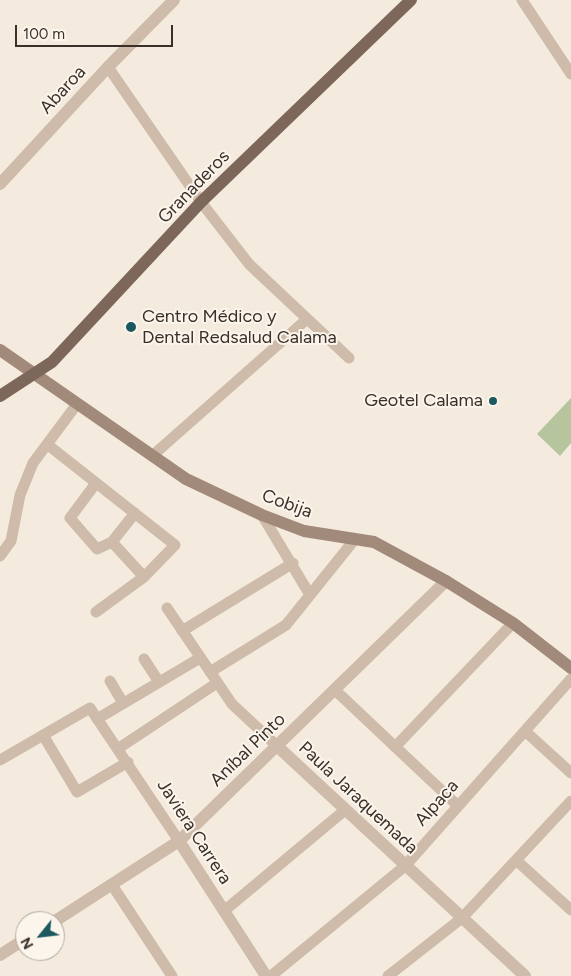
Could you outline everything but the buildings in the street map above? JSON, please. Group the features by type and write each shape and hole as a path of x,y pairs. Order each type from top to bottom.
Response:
{"main road":[{"name":"Granaderos","path":"0,396 37,374 52,362 201,202 411,0"},
{"name":"Cobija","path":"0,350 186,478 262,515 304,531 374,542 446,581 513,623 571,668"}],"street":[{"name":"Abaroa","path":"0,184 108,67 174,0"},
{"path":"522,0 571,74"},
{"path":"108,67 201,202 249,264 348,358"},
{"path":"152,456 307,319"},
{"path":"0,556 11,541 20,495 33,463 77,404"},
{"path":"48,445 175,545 144,577 96,612"},
{"path":"96,483 70,518 97,549 112,542 135,513"},
{"path":"262,515 293,563 310,595"},
{"path":"210,672 286,625 355,538"},
{"path":"112,542 144,577"},
{"path":"182,631 293,563"},
{"name":"Aníbal Pinto","path":"65,914 179,841 446,581"},
{"name":"Paula Jaraquemada","path":"167,608 232,704 525,976"},
{"path":"395,747 513,623"},
{"path":"97,719 200,658"},
{"path":"144,659 159,682"},
{"name":"Alpaca","path":"271,976 405,866 571,679"},
{"path":"110,681 123,703"},
{"path":"119,748 217,683"},
{"path":"335,690 458,806"},
{"name":"Javiera Carrera","path":"43,735 90,708 119,748 266,976"},
{"path":"525,731 571,773"},
{"path":"0,760 43,735 77,792 128,762"},
{"path":"388,976 462,918 571,801"},
{"path":"224,911 345,810"},
{"path":"516,860 571,910"},
{"path":"112,885 172,976"},
{"path":"0,955 15,945"}],"green space":[{"path":"571,398 571,443 560,456 537,434"}],"place":[{"name":"Centro Médico y Dental Redsalud Calama","path":"131,327"},
{"name":"Geotel Calama","path":"493,401"}]}
